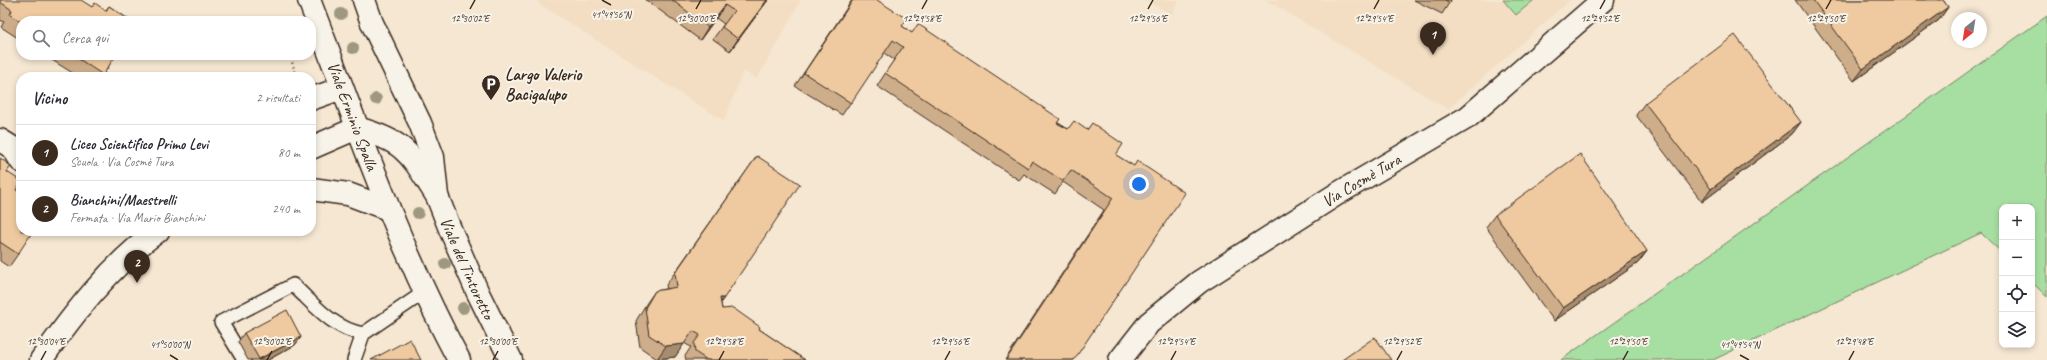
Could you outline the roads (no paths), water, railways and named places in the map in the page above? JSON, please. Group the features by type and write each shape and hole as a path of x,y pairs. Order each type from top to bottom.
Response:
{"street":[{"name":"Viale Erminio Spalla","path":"309,0 315,16"},
{"path":"364,0 372,23 420,123 433,157 436,171 437,196"},
{"name":"Via Cosmè Tura","path":"1120,360 1149,323 1199,282 1338,194 1468,117 1603,0"},
{"name":"Viale Erminio Spalla","path":"316,19 388,209"},
{"path":"316,97 342,88"},
{"path":"316,146 357,128 385,137 402,147 410,154 437,196"},
{"path":"0,140 13,148 16,153"},
{"path":"316,189 348,194 388,209 460,360"},
{"name":"Viale del Tintoretto","path":"437,196 478,293 511,360"},
{"path":"41,360 109,275 133,250 151,236"}],"lane":[{"path":"244,360 221,322 293,285 336,325 349,332 363,334"},
{"path":"354,360 363,334 426,291"}],"place":[{"name":"Liceo Scientifico Primo Levi","path":"1433,55"},
{"name":"Largo Valerio Bacigalupo","path":"491,101"},
{"name":"Bianchini/Maestrelli","path":"137,283"}]}
